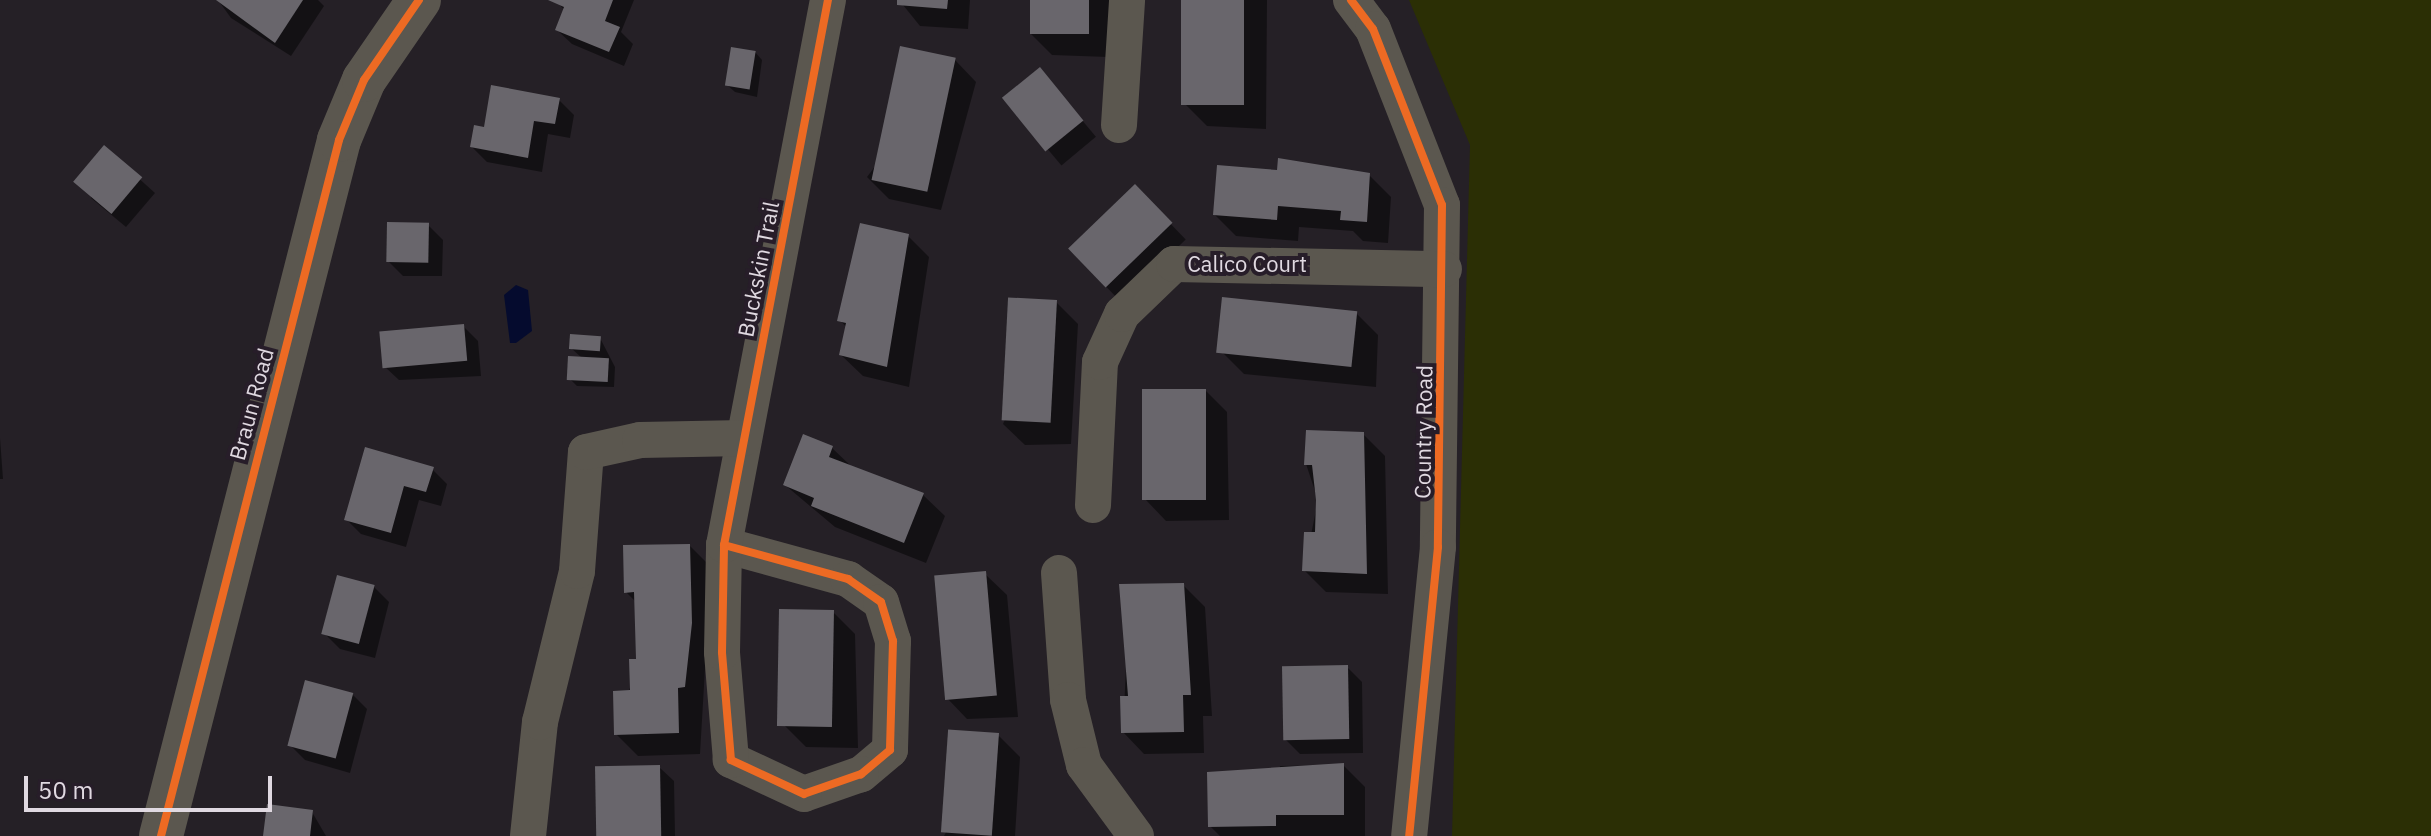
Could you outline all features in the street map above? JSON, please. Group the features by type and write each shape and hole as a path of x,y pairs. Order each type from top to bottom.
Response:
{"street":[{"name":"Braun Road","path":"161,836 339,140 364,80 419,0"},
{"name":"Buckskin Trail","path":"724,545 848,579 881,602 893,641 890,750 861,774 804,794 731,760 722,652 724,545 828,0"},
{"path":"1119,125 1127,0"},
{"name":"Country Road","path":"1351,0 1373,29 1442,205 1444,269 1438,547 1409,836"},
{"name":"Calico Court","path":"1093,505 1100,362 1122,314 1174,264 1444,269"},
{"path":"528,836 540,722 577,571 586,452 640,440 744,438"},
{"path":"1059,573 1068,700 1084,765 1136,836"}],"green space":[{"path":"1409,0 2431,0 2431,836 1452,836 1470,145"}],"water":[{"path":"516,285 528,290 532,331 516,343 510,343 504,295"}],"building":[{"path":"216,0 303,0 275,43"},
{"path":"548,0 613,0 605,21 620,27 609,52 555,30 564,7"},
{"path":"897,0 948,0 947,9 897,5"},
{"path":"1030,0 1089,0 1089,34 1030,34"},
{"path":"1181,0 1244,0 1244,105 1181,105"},
{"path":"900,46 956,58 927,192 872,180"},
{"path":"731,47 756,51 750,89 725,86"},
{"path":"1040,67 1083,121 1045,151 1002,98"},
{"path":"491,85 560,98 555,124 534,121 528,158 470,147 474,125 484,127"},
{"path":"104,145 142,177 111,214 73,182"},
{"path":"1278,158 1370,173 1367,222 1340,220 1341,211 1278,206 1277,220 1213,215 1217,165 1277,170"},
{"path":"1135,184 1173,223 1106,287 1068,249"},
{"path":"387,222 429,223 428,263 386,262"},
{"path":"860,223 909,234 887,367 839,355 846,323 837,321"},
{"path":"1008,297 1057,300 1051,423 1002,420"},
{"path":"1222,297 1357,311 1351,367 1216,353"},
{"path":"464,324 467,361 383,368 379,331"},
{"path":"570,334 601,336 600,351 569,349"},
{"path":"568,356 609,358 608,382 567,380"},
{"path":"1142,389 1206,389 1206,500 1142,500"},
{"path":"1306,430 1364,432 1367,574 1302,571 1304,532 1315,532 1316,500 1312,465 1304,465"},
{"path":"803,434 833,446 829,457 924,493 904,543 811,506 814,498 783,485"},
{"path":"365,447 434,467 426,492 404,486 391,533 344,520"},
{"path":"690,544 692,623 685,687 678,688 679,733 614,735 613,691 630,690 629,659 636,659 634,592 624,593 623,545"},
{"path":"986,571 997,696 945,700 934,576"},
{"path":"337,575 375,585 359,644 321,634"},
{"path":"1184,583 1191,695 1183,695 1184,732 1121,733 1120,696 1128,696 1119,584"},
{"path":"779,609 834,610 832,727 777,726"},
{"path":"1348,665 1349,739 1283,740 1282,666"},
{"path":"305,680 353,693 336,759 287,746"},
{"path":"948,729 999,733 992,836 941,832"},
{"path":"1344,763 1344,815 1276,815 1276,826 1208,827 1207,772"},
{"path":"660,765 661,836 596,836 595,766"},
{"path":"267,804 313,810 310,836 263,836"}],"cycle path":[{"path":"161,836 339,140 364,80 419,0"},
{"path":"724,545 848,579 881,602 893,641 890,750 861,774 804,794 731,760 722,652 724,545 828,0"},
{"path":"1351,0 1373,29 1442,205 1438,547 1409,836"}]}
